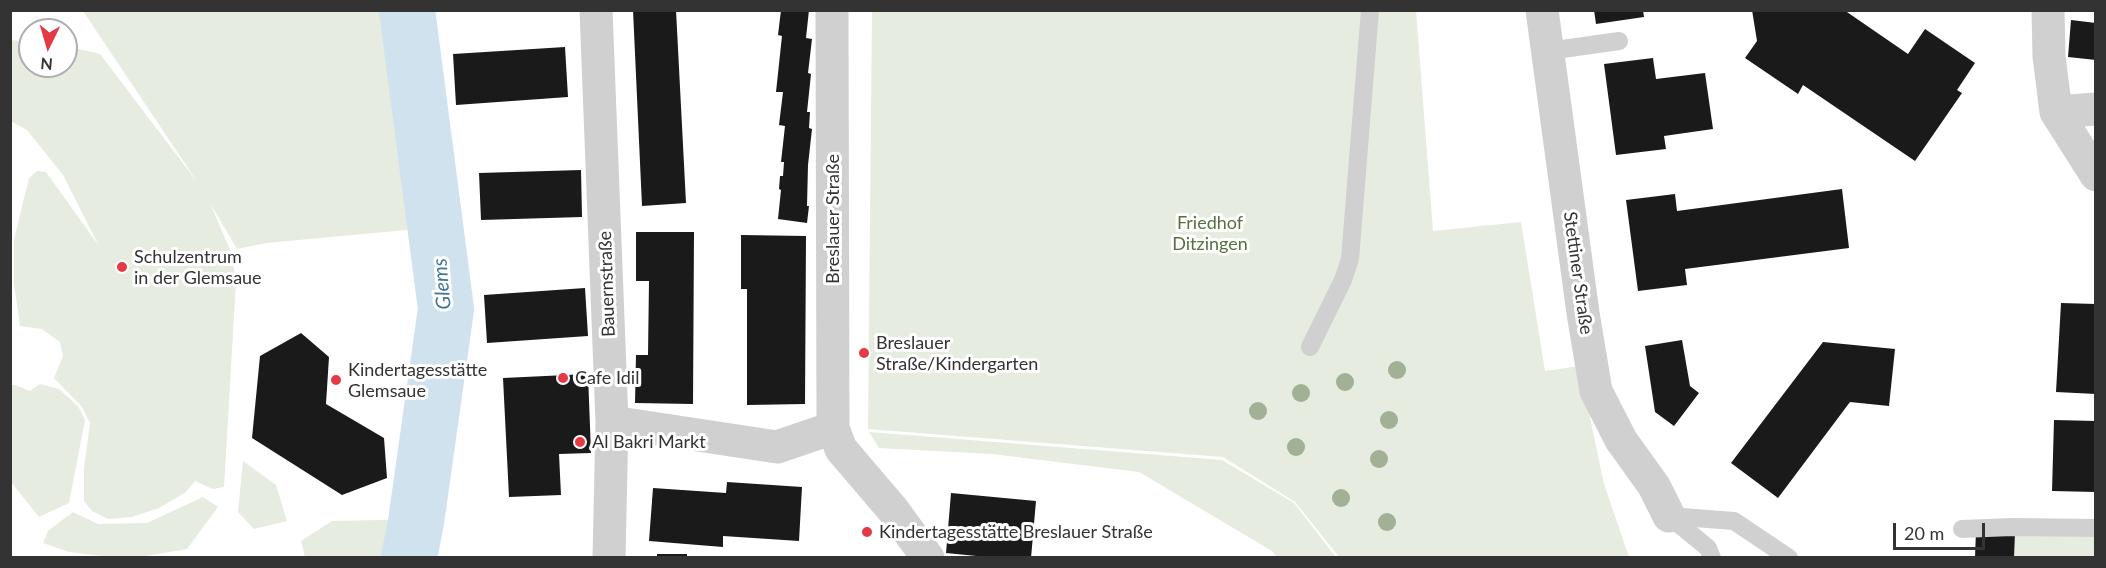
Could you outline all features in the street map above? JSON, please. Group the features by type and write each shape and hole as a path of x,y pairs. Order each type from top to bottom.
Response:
{"street":[{"name":"Bauernstraße","path":"596,10 612,422 609,558"},
{"name":"Breslauer Straße","path":"832,10 833,428 841,449 892,510 928,558"},
{"name":"Stettiner Straße","path":"1542,10 1583,313 1596,391 1621,440 1654,486 1669,516"},
{"path":"2048,10 2049,56 2056,112 2096,175"},
{"path":"2056,112 2096,110"},
{"path":"612,422 777,447 833,428"}],"lane":[{"path":"1310,347 1343,280 1350,260 1370,10"},
{"path":"1548,51 1619,41"},
{"path":"1669,516 1708,548 1712,558"},
{"path":"1669,516 1734,521 1789,558"},
{"path":"1962,529 2096,528"}],"green space":[{"path":"83,11 385,11 406,80 428,228 266,243 237,249 210,203 231,252 236,282 224,487 213,489 195,481 186,492 159,508 132,517 108,519 92,511 84,501 84,468 90,423 82,407 54,378 63,356 60,342 42,329 20,326 14,284 14,239 29,178 37,171 46,172 99,246 63,175 27,130 11,121 11,40 18,41 18,78 78,78 78,49 100,54 198,183"},
{"path":"407,11 424,11 460,308 437,483 431,512 413,510 446,309"},
{"name":"Friedhof Ditzingen","path":"872,11 1416,11 1433,231 1521,222 1545,371 1579,366 1604,484 1629,557 1339,557 1295,502 1223,457 868,429"},
{"path":"40,384 59,389 78,406 85,420 69,503 39,517 11,482 10,385 30,391"},
{"path":"869,432 1222,460 1294,503 1336,557 1277,557 1272,551 1139,472 992,454 879,448"},
{"path":"243,461 276,485 287,521 254,529 238,512"},
{"path":"203,497 218,507 187,549 119,558 69,552 43,543 48,531 73,512 98,524 147,523"},
{"path":"430,519 423,557 305,557 301,541 332,521"},
{"path":"2012,527 2095,528 2095,557 2012,558"}],"building":[{"path":"633,10 676,10 686,203 642,206"},
{"path":"781,10 809,10 806,38 812,39 807,112 810,112 809,128 812,129 808,165 807,223 778,219 785,126 779,125 783,92 776,92 782,36 778,35"},
{"path":"1594,10 1643,10 1644,17 1596,24"},
{"path":"1752,10 1844,10 1908,54 1925,29 1975,63 1957,90 1962,93 1915,161 1803,85 1798,94 1745,58 1757,41"},
{"path":"2071,20 2096,23 2096,60 2068,57"},
{"path":"565,47 568,97 456,105 453,54"},
{"path":"1653,58 1656,79 1705,73 1713,129 1664,136 1666,149 1616,155 1604,64"},
{"path":"581,170 582,217 481,220 479,173"},
{"path":"1842,189 1849,248 1685,269 1687,285 1638,291 1626,200 1675,194 1677,211"},
{"path":"636,232 694,232 693,404 635,403 636,355 648,355 649,281 636,281"},
{"path":"741,235 806,236 805,404 747,405 747,289 741,289"},
{"path":"585,288 588,336 487,343 484,295"},
{"path":"2061,303 2096,304 2096,394 2056,392"},
{"path":"301,333 329,357 326,404 384,438 387,478 342,495 252,438 260,356"},
{"path":"1682,340 1690,386 1699,393 1674,426 1655,412 1645,346"},
{"path":"1823,342 1895,349 1889,406 1850,402 1778,498 1731,463"},
{"path":"588,374 591,453 559,454 561,495 509,497 503,378"},
{"path":"2054,420 2096,421 2096,492 2052,491"},
{"path":"727,482 802,487 799,541 723,536 723,547 649,541 653,488 726,493"},
{"path":"951,493 1036,501 1031,558 997,558 946,553"},
{"path":"1976,530 2015,532 2014,558 1975,558"},
{"path":"657,554 687,554 687,558 657,558"}],"waterway":[{"name":"Glems","path":"407,10 446,309 409,558"}],"place":[{"name":"Schulzentrum in der Glemsaue","path":"122,267"},
{"name":"Breslauer Straße/Kindergarten","path":"864,353"},
{"name":"Cafe Idil","path":"563,378"},
{"name":"Kindertagesstätte Glemsaue","path":"336,380"},
{"name":"Al Bakri Markt","path":"580,442"},
{"name":"Kindertagesstätte Breslauer Straße","path":"867,532"}]}
